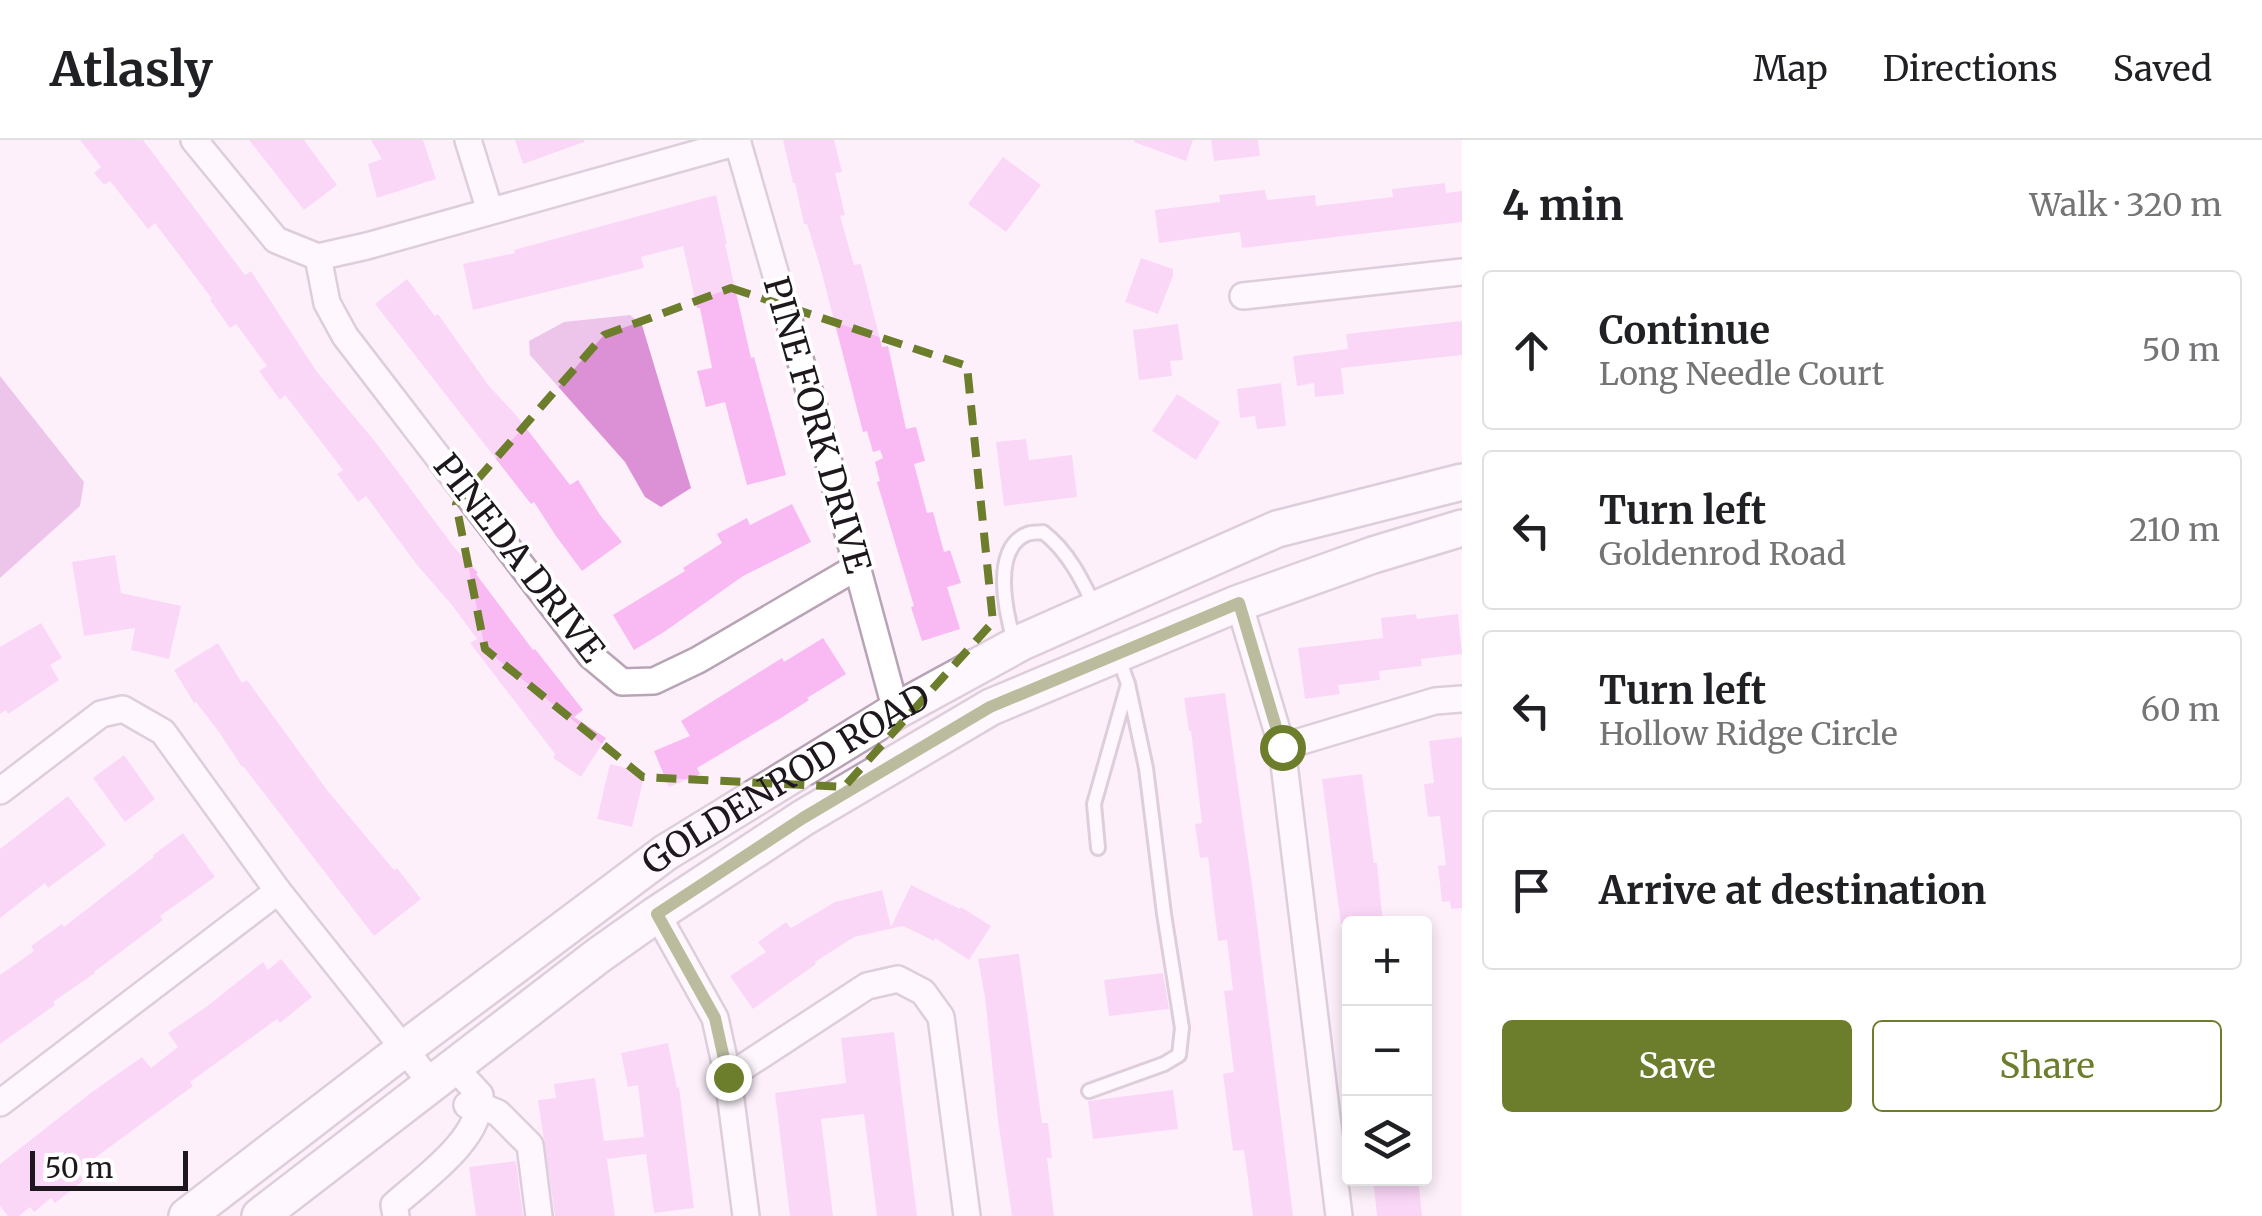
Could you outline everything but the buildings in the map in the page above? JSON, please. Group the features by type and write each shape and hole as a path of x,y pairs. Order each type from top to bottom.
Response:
{"main road":[{"name":"GOLDENROD ROAD","path":"187,1216 665,853 896,711 1016,646 1277,529 1462,482"},
{"name":"GOLDENROD ROAD","path":"260,1216 657,914 803,818 990,707 1123,669 1239,603 1462,528"}],"street":[{"path":"194,140 276,240 318,257 737,141"},
{"path":"468,140 490,212"},
{"name":"PINE FORK DRIVE","path":"737,141 896,711"},
{"name":"PINEDA DRIVE","path":"318,257 326,303 345,336 591,656 622,682 654,681 698,660 857,568"},
{"path":"1243,296 1462,272"},
{"path":"1239,603 1282,747 1339,1216"},
{"path":"1282,747 1435,701 1462,699"},
{"path":"0,791 100,714 124,709 163,732 278,891 404,1048 442,1076 468,1107 481,1106 498,1113 530,1145 539,1216"},
{"path":"0,1103 278,891"},
{"path":"657,914 715,1018 728,1077 746,1216"},
{"path":"728,1077 867,986 898,979 923,992 941,1017 967,1216"},
{"path":"396,1216 394,1205 462,1144 481,1106"}],"lane":[{"path":"1016,646 1004,601 1006,564 1011,548 1025,534 1043,532 1056,542 1084,583 1096,610"},
{"path":"1098,848 1094,804 1123,669"},
{"path":"1088,1091 1164,1064 1178,1055 1182,1028 1146,768 1123,669"}],"highlighted area":[{"path":"731,288 967,366 993,622 844,787 643,777 485,649 456,504 604,335"}],"shaded area":[{"path":"630,315 642,325 691,488 661,507 645,497 625,462 530,355 529,341 564,322"},
{"path":"0,376 84,482 80,506 0,578"}],"route":[{"path":"728,1077 715,1018 657,914 803,818 990,707 1239,603 1282,747"}]}
